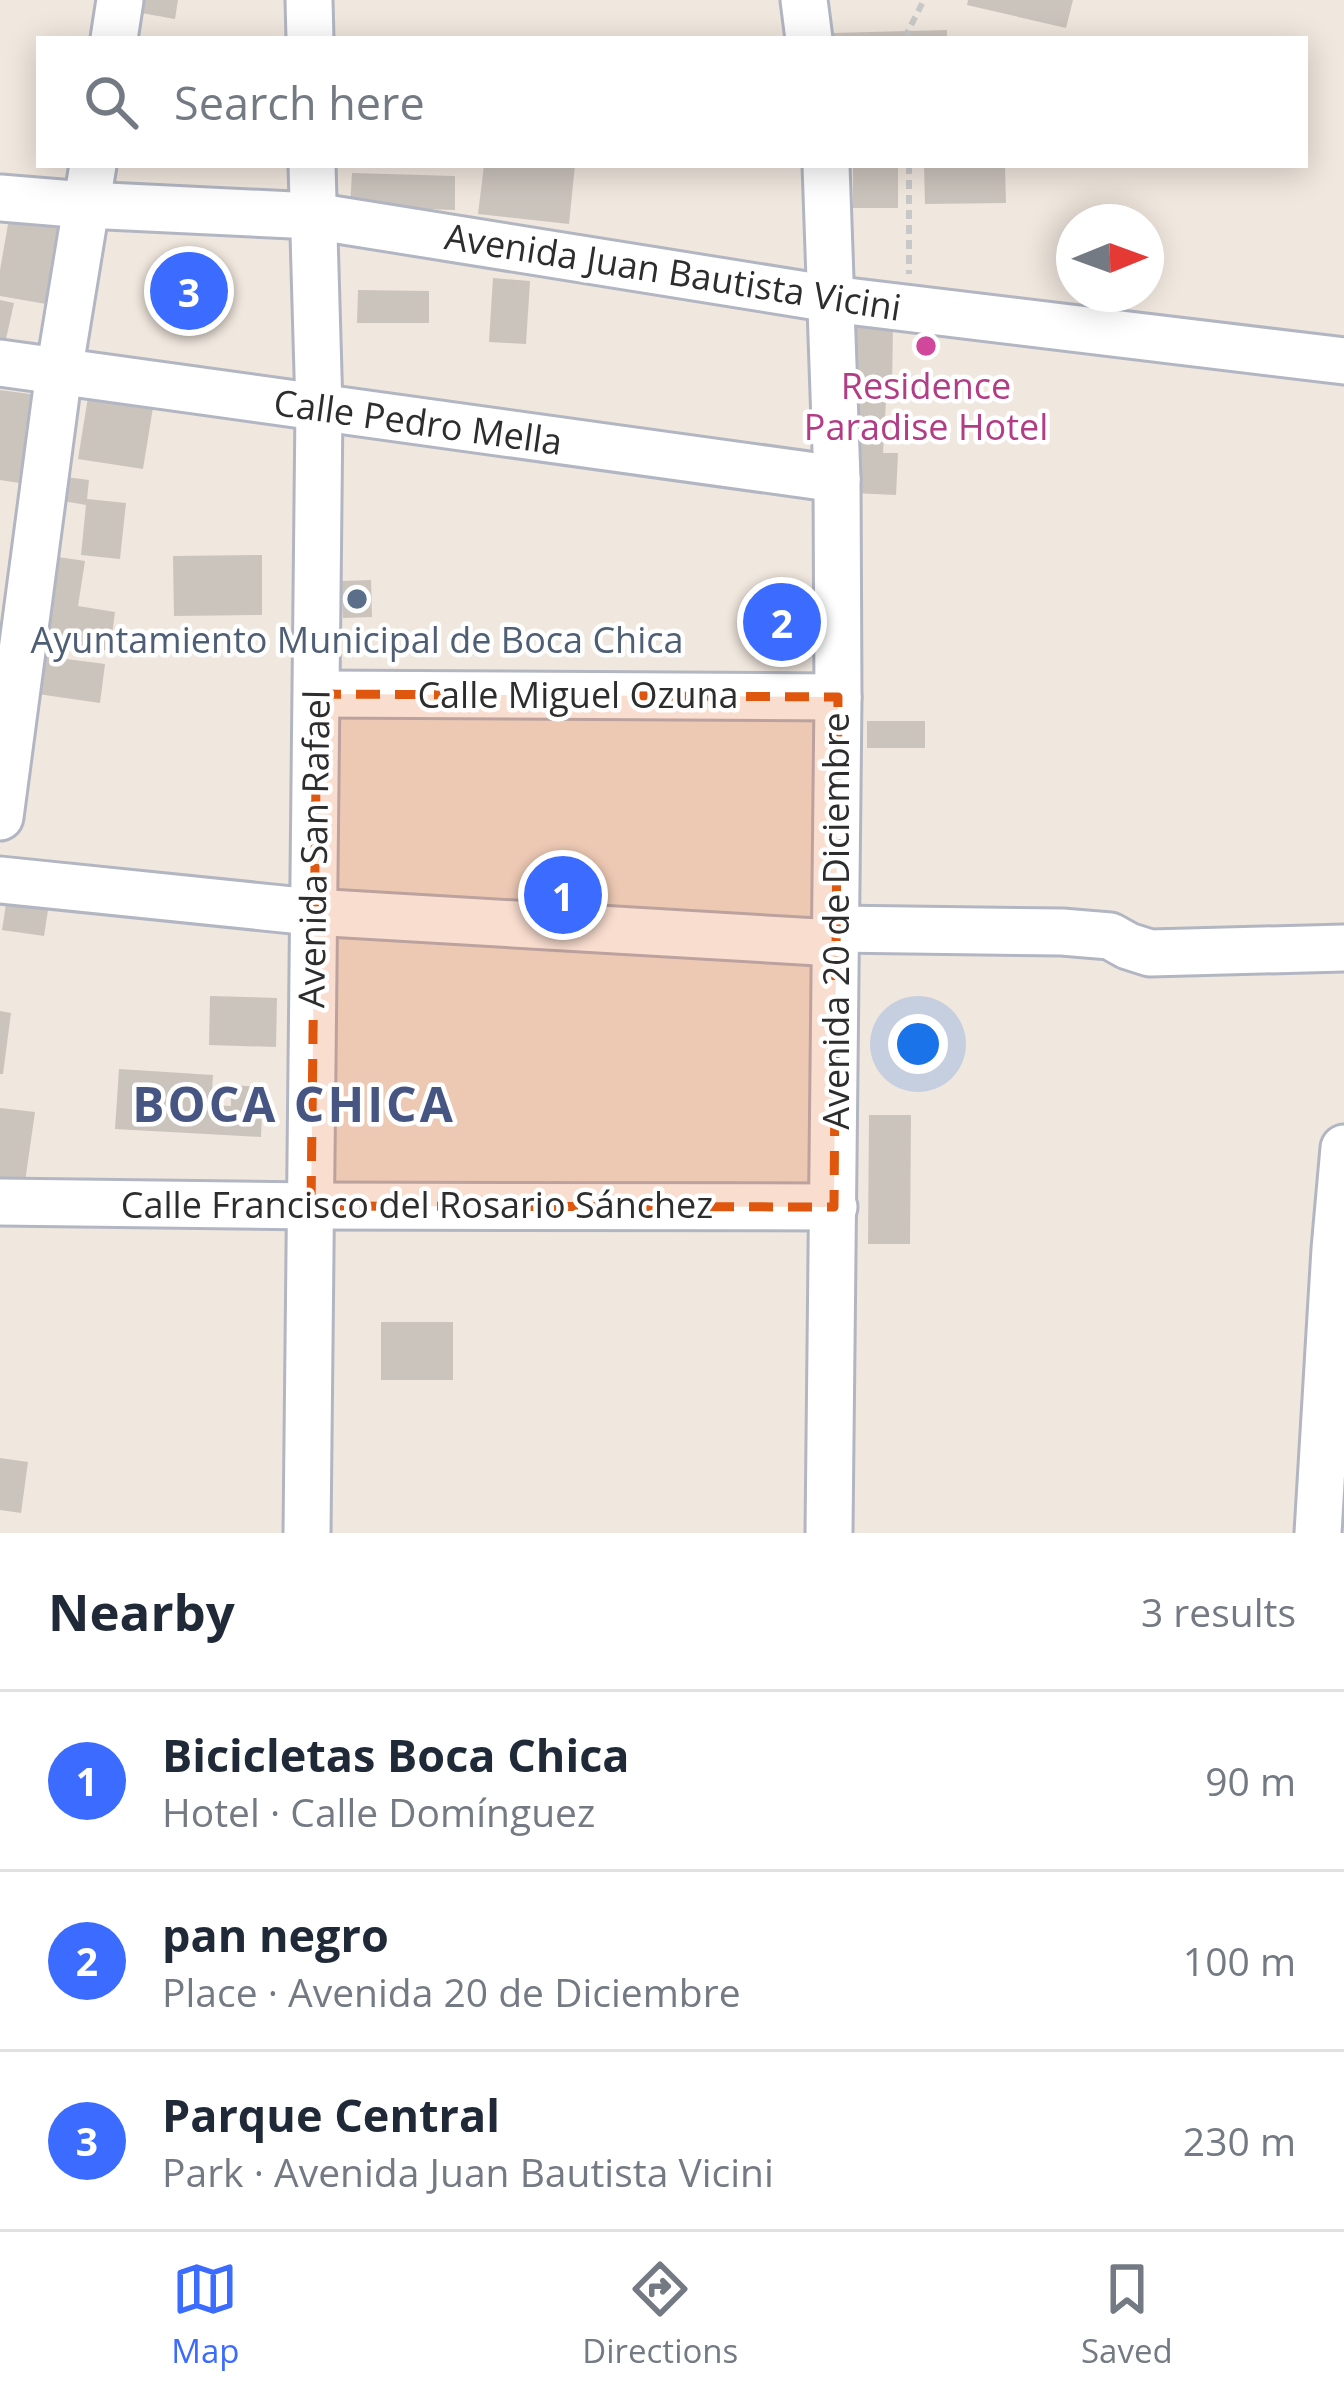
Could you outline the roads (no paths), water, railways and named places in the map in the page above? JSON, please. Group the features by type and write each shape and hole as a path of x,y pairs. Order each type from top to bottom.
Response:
{"street":[{"path":"114,36 120,0"},
{"path":"309,0 310,36"},
{"path":"804,0 809,36"},
{"name":"Avenida San Rafael","path":"308,1533 319,408 312,168"},
{"name":"Avenida 20 de Diciembre","path":"826,168 837,479 838,697 829,1533"},
{"path":"0,817 59,372 90,185"},
{"name":"Avenida Juan Bautista Vicini","path":"0,198 90,185 830,299 1344,361"},
{"name":"Calle Pedro Mella","path":"0,363 837,479"},
{"name":"Calle Miguel Ozuna","path":"317,694 838,697"},
{"path":"0,880 312,912 835,936 1062,932 1110,936 1150,953 1344,948"},
{"path":"1318,1533 1344,1148"},
{"name":"Calle Francisco del Rosario Sánchez","path":"0,1202 834,1207"}],"place":[{"name":"Parque Central","path":"189,291"},
{"name":"Residence Paradise Hotel","path":"926,346"},
{"name":"Ayuntamiento Municipal de Boca Chica","path":"357,599"},
{"name":"pan negro","path":"782,622"},
{"name":"Bicicletas Boca Chica","path":"563,895"}],"district":[{"name":"BOCA CHICA","path":"294,1105"}]}
